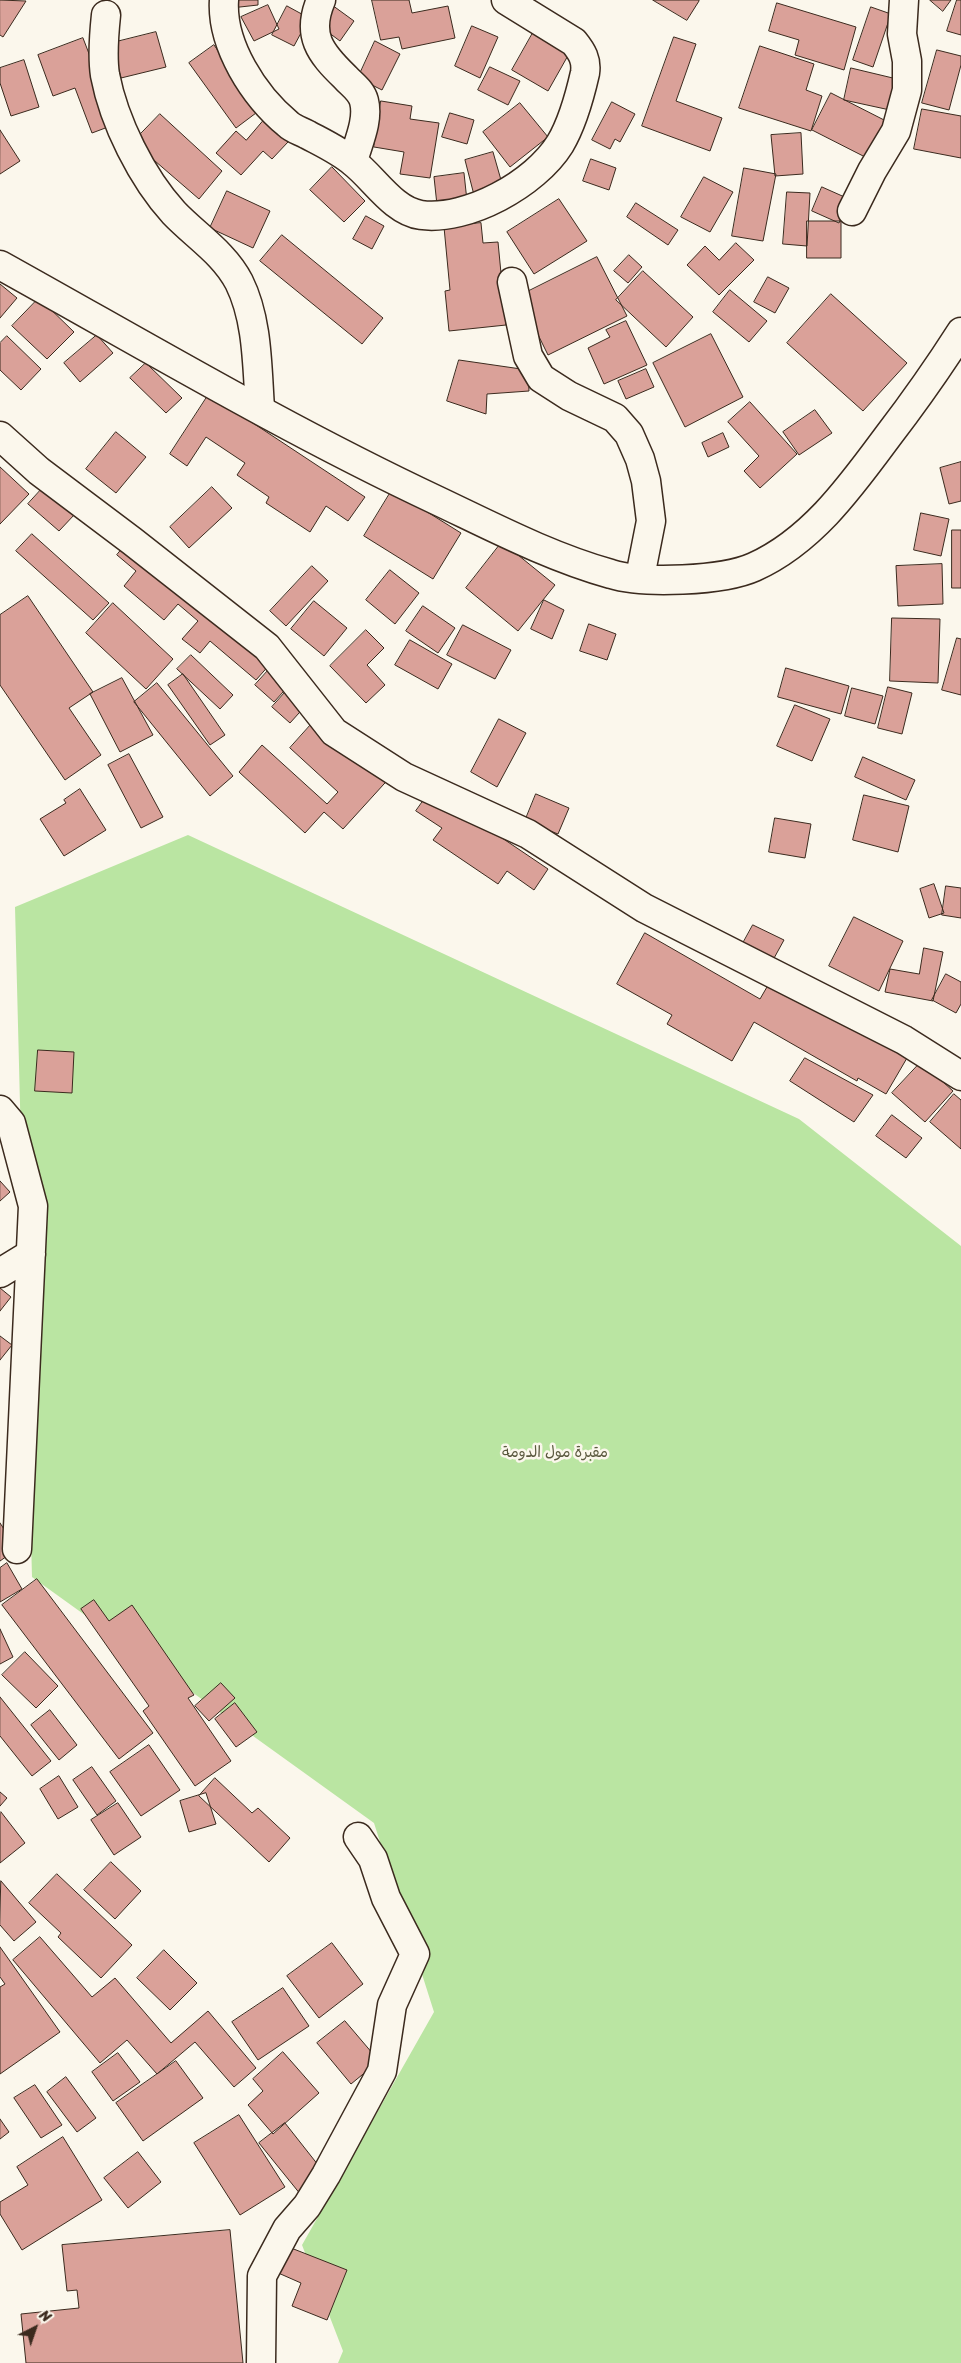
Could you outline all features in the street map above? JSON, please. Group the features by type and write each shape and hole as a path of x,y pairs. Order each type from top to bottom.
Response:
{"street":[{"path":"224,0 223,12 231,44 250,81 265,100 288,125 353,161 386,194 405,209 420,215 453,214 476,207 521,185 548,161 561,143 583,84 586,65 582,52 574,42 506,0"},
{"path":"321,0 314,24 315,40 328,60 357,88 364,101 365,116 353,161"},
{"path":"852,211 872,170 896,131 907,90 902,34 904,0"},
{"path":"106,15 103,44 105,75 116,112 133,153 158,194 220,256 238,281 250,310 260,408"},
{"path":"0,266 385,476 537,548 614,576 640,578 687,579 724,574 750,569 778,554 812,527 836,503 935,374 961,332"},
{"path":"512,282 528,356 541,378 569,396 615,418 629,434 640,459 646,481 651,520 640,578"},
{"path":"0,436 39,471 267,647 334,732 404,777 528,834 644,908 904,1040 961,1076"},
{"path":"0,1110 12,1123 33,1206 17,1549"},
{"path":"0,1273 31,1254"},
{"path":"261,2363 262,2276 287,2229 307,2206 326,2175 382,2071 392,2005 416,1954 386,1898 373,1859 358,1838"}],"green space":[{"name":"مقبرة مول الدومة","path":"188,835 799,1119 961,1246 961,2363 338,2363 343,2351 302,2245 434,2012 374,1823 32,1577 15,907"}],"building":[{"path":"0,0 26,1 3,37 0,35"},
{"path":"232,0 258,0 258,5 231,8"},
{"path":"372,0 409,0 412,13 448,6 455,38 402,49 399,37 381,40"},
{"path":"653,0 699,0 699,1 687,20"},
{"path":"930,0 951,0 943,11"},
{"path":"957,0 961,0 961,35 947,31"},
{"path":"777,3 856,27 844,70 795,55 799,40 769,31"},
{"path":"268,5 279,29 254,41 241,17"},
{"path":"332,5 354,21 340,41 317,24"},
{"path":"287,6 309,18 294,46 272,35"},
{"path":"871,7 891,14 873,67 853,60"},
{"path":"472,26 498,37 480,78 455,66"},
{"path":"534,31 570,52 548,91 512,70"},
{"path":"156,32 166,67 121,78 112,43"},
{"path":"674,37 696,44 676,101 722,118 710,151 642,126"},
{"path":"83,38 116,124 92,133 75,88 53,96 38,55"},
{"path":"375,41 400,54 382,90 358,78"},
{"path":"214,45 260,110 236,128 189,63"},
{"path":"760,46 814,64 806,90 822,96 811,131 739,108"},
{"path":"937,50 961,56 961,65 949,110 922,103"},
{"path":"24,60 39,107 11,116 0,83 0,68"},
{"path":"490,67 520,81 508,105 478,90"},
{"path":"851,68 897,79 890,110 844,100"},
{"path":"831,93 890,123 871,160 812,130"},
{"path":"381,101 412,106 410,119 439,123 430,178 400,174 404,152 374,147"},
{"path":"612,102 635,114 620,142 615,139 610,149 592,140"},
{"path":"520,103 548,137 510,167 483,132"},
{"path":"922,109 961,116 961,158 914,149"},
{"path":"450,113 474,120 467,144 442,137"},
{"path":"160,114 222,171 199,199 133,142"},
{"path":"264,120 288,142 272,159 263,151 241,175 216,153 236,131 246,140"},
{"path":"0,130 20,161 0,174"},
{"path":"801,133 803,174 775,176 771,135"},
{"path":"493,152 503,187 474,195 465,160"},
{"path":"591,159 616,168 609,190 583,181"},
{"path":"332,167 365,201 344,222 310,190"},
{"path":"744,168 776,174 763,241 732,236"},
{"path":"464,173 467,201 437,205 434,177"},
{"path":"704,177 733,192 710,232 681,217"},
{"path":"822,187 849,199 839,223 812,211"},
{"path":"227,191 270,211 253,248 210,228"},
{"path":"787,192 810,193 807,246 783,244"},
{"path":"559,199 587,241 534,274 507,232"},
{"path":"636,203 678,230 668,245 627,217"},
{"path":"366,216 384,226 372,249 353,239"},
{"path":"807,221 841,221 841,258 807,258"},
{"path":"481,223 483,243 498,242 506,325 449,331 445,291 450,290 444,227"},
{"path":"282,235 383,318 362,344 260,261"},
{"path":"736,243 754,260 719,295 687,265 705,246 719,260"},
{"path":"629,255 642,267 628,283 614,271"},
{"path":"597,257 627,316 548,355 519,296"},
{"path":"643,271 693,317 666,347 616,300"},
{"path":"768,277 789,288 775,313 754,302"},
{"path":"0,284 17,298 0,318"},
{"path":"730,290 767,321 749,342 713,312"},
{"path":"831,294 907,363 863,411 787,343"},
{"path":"39,298 74,332 47,359 12,326"},
{"path":"626,321 647,365 604,384 588,348 610,337 606,330"},
{"path":"711,334 743,397 685,427 653,363"},
{"path":"97,335 113,353 80,382 64,363"},
{"path":"7,336 41,369 21,390 0,370 0,343"},
{"path":"459,360 528,370 529,391 487,394 486,414 447,401"},
{"path":"146,363 182,398 166,413 130,378"},
{"path":"646,369 654,387 626,399 618,381"},
{"path":"209,394 365,497 348,521 326,506 310,532 266,503 269,497 237,475 245,463 206,437 187,466 170,454"},
{"path":"750,402 797,454 760,488 744,471 759,456 728,422"},
{"path":"815,410 832,433 799,455 783,432"},
{"path":"116,432 146,457 116,493 86,469"},
{"path":"723,433 729,447 708,457 702,443"},
{"path":"961,462 961,501 949,504 940,468"},
{"path":"0,467 29,494 0,524"},
{"path":"60,469 91,497 59,531 28,504"},
{"path":"212,487 232,508 189,548 170,527"},
{"path":"392,490 461,533 433,579 364,536"},
{"path":"921,513 949,519 941,556 914,550"},
{"path":"952,530 961,530 961,588 952,588"},
{"path":"136,532 279,654 256,680 210,641 200,653 182,639 198,621 178,604 164,620 124,586 136,571 117,555"},
{"path":"32,534 109,603 93,620 16,551"},
{"path":"502,542 555,585 518,631 466,588"},
{"path":"942,564 943,604 898,606 896,566"},
{"path":"312,566 328,581 286,626 270,611"},
{"path":"390,570 419,593 395,624 366,600"},
{"path":"28,596 93,692 69,708 101,755 65,780 0,685 0,615"},
{"path":"544,600 564,610 552,639 531,629"},
{"path":"314,601 347,628 324,656 291,629"},
{"path":"113,603 173,659 146,689 86,633"},
{"path":"423,606 455,628 438,653 406,631"},
{"path":"892,618 940,619 938,683 890,681"},
{"path":"589,624 616,634 607,660 580,651"},
{"path":"463,625 511,650 495,679 447,655"},
{"path":"366,630 384,648 367,665 385,685 366,703 330,666"},
{"path":"957,638 961,639 961,695 942,690"},
{"path":"410,640 452,664 438,689 395,665"},
{"path":"283,654 302,671 274,702 255,685"},
{"path":"191,655 233,695 220,709 177,669"},
{"path":"786,668 849,686 841,714 778,697"},
{"path":"183,674 225,735 210,745 168,685"},
{"path":"299,677 317,693 290,723 272,707"},
{"path":"122,678 153,735 120,752 90,694"},
{"path":"157,683 233,776 210,796 134,702"},
{"path":"888,687 912,693 902,734 878,728"},
{"path":"852,688 883,696 875,724 845,716"},
{"path":"795,705 830,719 812,761 777,746"},
{"path":"325,709 394,773 343,829 324,812 305,833 239,772 262,745 327,804 338,792 290,748"},
{"path":"499,719 526,733 497,787 471,772"},
{"path":"129,754 163,817 141,828 108,765"},
{"path":"863,757 915,780 906,800 855,777"},
{"path":"80,789 106,830 64,856 40,819 66,803 64,800"},
{"path":"431,790 548,869 534,890 507,871 498,884 433,840 442,828 416,811"},
{"path":"536,794 569,808 558,834 525,821"},
{"path":"864,795 909,806 898,852 853,840"},
{"path":"775,818 811,824 805,858 769,852"},
{"path":"934,884 944,913 929,918 920,889"},
{"path":"946,886 961,888 961,918 942,915"},
{"path":"854,917 903,941 879,991 829,966"},
{"path":"753,925 784,940 773,960 742,945"},
{"path":"645,933 760,999 771,980 907,1058 886,1094 858,1078 857,1081 754,1022 732,1061 667,1024 672,1015 617,984"},
{"path":"924,948 943,952 933,1001 885,992 890,969 919,974"},
{"path":"946,974 961,982 961,1004 956,1013 932,1000"},
{"path":"38,1050 74,1052 72,1093 35,1091"},
{"path":"805,1058 873,1095 854,1122 790,1081"},
{"path":"921,1062 953,1091 925,1122 892,1093"},
{"path":"954,1094 961,1100 961,1149 930,1122"},
{"path":"892,1115 922,1138 906,1158 876,1136"},
{"path":"0,1181 10,1192 0,1201"},
{"path":"0,1288 11,1297 0,1311"},
{"path":"0,1336 12,1345 0,1360"},
{"path":"0,1523 17,1549 0,1561"},
{"path":"7,1563 22,1589 0,1602 0,1568"},
{"path":"37,1579 153,1733 119,1759 2,1605"},
{"path":"94,1600 109,1621 132,1605 194,1695 188,1698 231,1761 195,1786 143,1711 149,1706 81,1609"},
{"path":"0,1629 13,1657 0,1664"},
{"path":"25,1652 58,1686 36,1708 2,1675"},
{"path":"221,1683 235,1698 209,1721 195,1706"},
{"path":"0,1697 51,1761 32,1776 0,1736"},
{"path":"235,1703 257,1732 236,1747 215,1719"},
{"path":"50,1710 77,1745 59,1760 31,1725"},
{"path":"149,1745 180,1790 141,1816 110,1772"},
{"path":"92,1767 116,1801 97,1815 73,1780"},
{"path":"59,1776 78,1807 58,1819 40,1789"},
{"path":"215,1778 252,1813 258,1808 290,1838 269,1862 199,1796"},
{"path":"0,1792 7,1798 0,1806"},
{"path":"206,1793 216,1824 189,1832 180,1801"},
{"path":"118,1803 141,1837 114,1855 91,1820"},
{"path":"0,1813 25,1843 0,1863"},
{"path":"111,1862 141,1891 115,1919 84,1890"},
{"path":"57,1874 132,1945 101,1978 58,1937 61,1933 29,1903"},
{"path":"1,1881 36,1922 14,1941 0,1925"},
{"path":"40,1937 92,1997 115,1978 171,2043 208,2011 256,2068 234,2087 195,2042 157,2074 127,2040 100,2063 13,1960"},
{"path":"332,1943 363,1984 319,2018 287,1976"},
{"path":"0,1947 60,2032 0,2074 0,1987 5,1984 0,1977"},
{"path":"164,1950 197,1983 170,2010 137,1978"},
{"path":"283,1988 309,2026 258,2060 232,2022"},
{"path":"345,2021 379,2061 351,2084 317,2043"},
{"path":"283,2052 319,2093 273,2134 248,2105 263,2091 253,2079"},
{"path":"118,2053 140,2082 113,2101 92,2072"},
{"path":"176,2061 203,2098 143,2141 116,2103"},
{"path":"66,2077 96,2118 77,2132 47,2092"},
{"path":"35,2085 62,2125 41,2138 14,2098"},
{"path":"239,2115 285,2187 240,2215 194,2143"},
{"path":"0,2119 9,2132 0,2139"},
{"path":"285,2123 326,2175 301,2195 259,2143"},
{"path":"63,2137 102,2200 22,2250 0,2214 0,2202 28,2185 17,2167"},
{"path":"138,2152 161,2182 128,2208 104,2178"},
{"path":"230,2230 243,2363 26,2363 21,2314 79,2308 77,2290 67,2291 62,2245"},
{"path":"286,2246 347,2270 327,2320 292,2306 301,2283 276,2272"}]}
